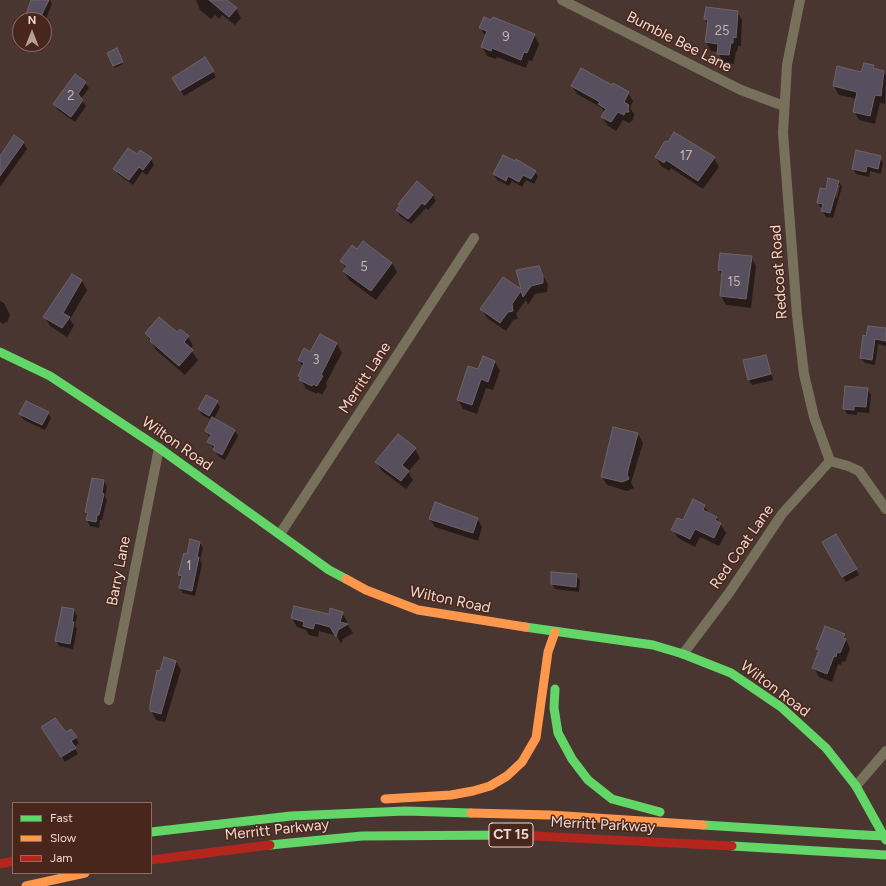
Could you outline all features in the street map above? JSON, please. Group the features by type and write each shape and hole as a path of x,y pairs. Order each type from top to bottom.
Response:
{"main road":[{"name":"Wilton Road","path":"0,352 50,376 158,448 336,573 366,590 418,610 556,632 653,645 684,654 731,673 781,707 826,748 856,786 886,840"},
{"path":"556,632 559,649"},
{"path":"372,800 451,795 490,786 507,776 522,762 536,738 542,711 548,652 556,632"},
{"path":"557,677 554,708 558,733 572,759 588,780 612,799 640,808 674,815 777,830"},
{"path":"154,831 262,811 309,806"},
{"name":"Merritt Parkway","path":"154,831 290,816 405,811 550,814 886,836"},
{"name":"Merritt Parkway","path":"152,860 307,840 362,836 460,834 531,835 886,855"},
{"path":"0,864 12,861"},
{"path":"26,886 80,874"}],"street":[{"name":"Bumble Bee Lane","path":"562,0 741,90 784,106"},
{"name":"Redcoat Road","path":"800,0 787,65 783,133 797,315 803,367 814,417 830,461"},
{"name":"Merritt Lane","path":"280,534 474,238"},
{"name":"Barry Lane","path":"109,700 158,448"},
{"path":"830,461 859,471 886,509"},
{"name":"Red Coat Lane","path":"684,654 782,514 830,461"},
{"path":"856,786 886,751"}],"building":[{"path":"31,0 49,0 43,12 27,12"},
{"path":"209,0 227,0 237,8 229,17"},
{"path":"706,7 738,11 736,38 733,37 733,43 731,43 729,55 717,54 718,44 705,42 708,20 704,19"},
{"path":"484,17 491,20 493,17 535,34 527,53 524,52 521,60 492,48 491,51 481,47 487,31 479,28"},
{"path":"117,48 123,62 113,66 107,53"},
{"path":"205,57 214,71 180,91 172,78"},
{"path":"864,63 874,65 873,68 884,71 881,96 875,95 870,116 853,112 857,92 833,86 837,66 861,72"},
{"path":"581,68 612,85 613,83 629,92 624,102 629,105 629,112 625,112 624,115 618,112 611,122 601,117 606,109 598,104 600,102 571,86"},
{"path":"75,74 86,82 78,94 83,100 71,117 53,104"},
{"path":"674,132 715,157 698,181 666,160 664,163 655,157 665,141 668,142"},
{"path":"14,135 24,142 0,176 0,156"},
{"path":"128,148 137,154 140,150 152,158 143,170 139,167 129,180 113,169"},
{"path":"856,150 881,156 878,169 867,166 866,172 852,169"},
{"path":"503,155 515,161 516,159 536,171 531,179 523,175 519,182 508,176 506,181 493,174"},
{"path":"828,178 839,181 830,213 821,211 823,204 817,203 820,188 826,189"},
{"path":"417,181 433,195 425,205 422,203 408,219 396,210 400,205 398,204"},
{"path":"363,241 392,263 371,291 343,271 347,266 340,261 352,245 357,249"},
{"path":"720,253 752,256 746,299 720,296 722,271 718,270"},
{"path":"539,266 543,276 543,283 531,286 523,297 521,291 512,304 513,311 508,312 500,323 480,309 503,277 521,289 516,270"},
{"path":"72,274 82,280 63,313 70,317 62,328 43,317"},
{"path":"159,317 177,332 180,329 189,336 184,342 193,350 179,366 150,341 151,339 145,333"},
{"path":"868,326 886,328 886,341 875,339 872,360 860,358 863,335 866,336"},
{"path":"320,334 337,343 321,375 323,376 317,386 313,384 312,386 299,380 301,377 298,376 304,363 298,360 304,348 310,352"},
{"path":"766,355 771,374 748,380 743,360"},
{"path":"483,356 495,361 488,382 481,379 472,405 457,400 468,366 478,369"},
{"path":"845,386 868,388 866,407 854,406 854,410 843,409"},
{"path":"206,395 218,401 209,416 198,409"},
{"path":"26,401 49,412 42,425 19,414"},
{"path":"212,417 235,430 222,455 213,450 215,446 207,442 211,435 205,431"},
{"path":"613,427 638,433 627,474 629,479 622,482 601,477"},
{"path":"398,434 416,448 402,465 409,471 401,481 375,462"},
{"path":"92,478 104,480 102,493 104,494 96,522 86,520 88,513 85,512"},
{"path":"693,499 705,505 703,510 717,517 715,520 721,523 714,538 695,529 690,539 671,530 677,518 683,520"},
{"path":"435,502 478,518 473,533 429,519"},
{"path":"836,534 857,569 842,577 822,542"},
{"path":"190,539 200,542 197,557 199,557 192,591 179,588 182,576 178,575 184,553 187,554"},
{"path":"551,572 577,574 576,587 551,584"},
{"path":"294,606 329,614 330,608 343,612 340,622 348,624 338,630 336,637 330,627 315,623 313,629 303,626 304,622 291,618"},
{"path":"62,607 74,609 72,622 74,622 70,644 55,641"},
{"path":"825,626 845,634 843,638 846,639 840,653 837,652 836,657 834,656 827,674 812,668 819,650 816,649"},
{"path":"164,657 176,661 161,714 150,711 150,704 157,670 160,671"},
{"path":"55,718 66,732 71,729 77,737 71,741 76,748 61,757 41,727"}],"traffic: fast":[{"path":"0,352 50,376 159,448 329,570 346,579"},
{"path":"525,627 653,645 683,654 731,673 781,707 826,748 856,786 886,840"},
{"path":"555,689 554,708 558,733 572,759 588,780 612,799 660,812"},
{"path":"152,832 291,816 405,811 471,813"},
{"path":"703,825 863,835"},
{"path":"270,845 362,836 515,835"},
{"path":"863,835 886,836"},
{"path":"732,846 886,855"}],"traffic: slow":[{"path":"346,579 366,590 418,610 525,627"},
{"path":"385,799 451,795 473,791 490,786 507,776 522,762 536,738 548,652 555,632"},
{"path":"471,813 550,815 703,825"},
{"path":"26,886 80,874"}],"traffic: jam":[{"path":"515,835 732,846"},
{"path":"152,860 270,845"},
{"path":"0,864 12,861"}]}
